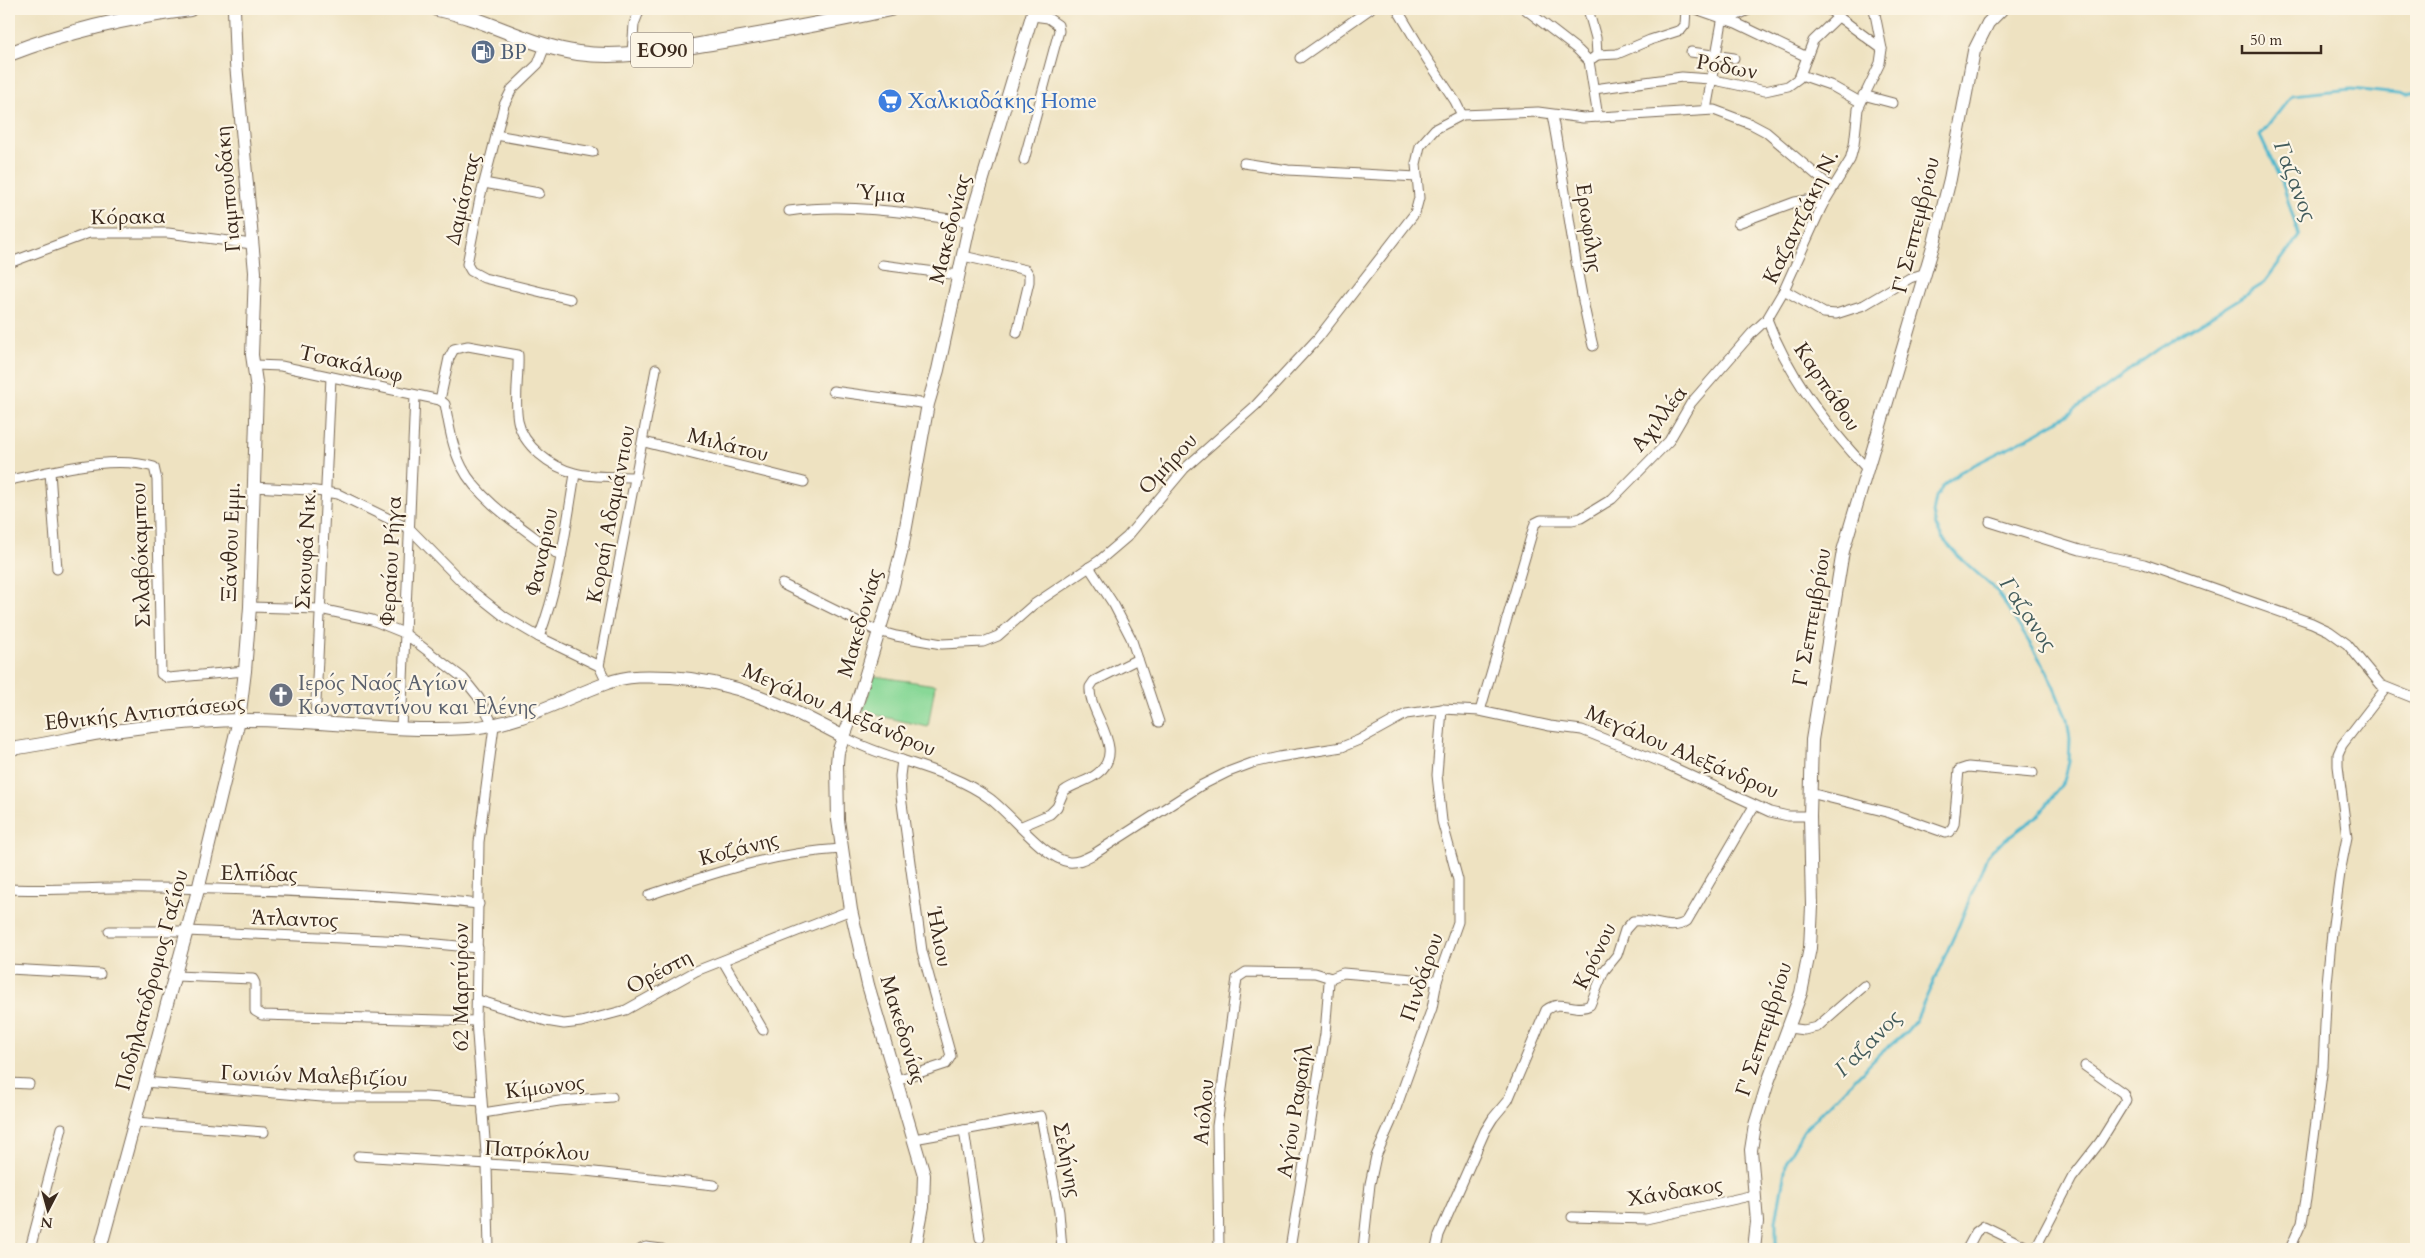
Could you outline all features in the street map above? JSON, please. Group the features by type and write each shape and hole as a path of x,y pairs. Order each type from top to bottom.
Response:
{"main road":[{"path":"9,54 72,32 144,12 190,9"},
{"name":"ΕΟ90","path":"437,9 462,15 546,46 587,54 632,53 743,38 890,9"}],"street":[{"name":"Γιαμπουδάκη","path":"234,9 236,64 255,272 252,339 254,365"},
{"path":"632,53 634,24 640,9"},
{"path":"1300,58 1370,9"},
{"path":"1397,9 1462,115 1532,112 1598,117 1670,114 1706,110 1732,116 1760,129 1832,188"},
{"path":"1525,9 1578,50 1589,61 1598,117"},
{"path":"1588,9 1596,38 1598,55"},
{"path":"1589,61 1598,55 1617,54 1650,40 1681,30 1685,25 1686,9"},
{"path":"1696,9 1725,19 1807,57"},
{"path":"1706,110 1720,27 1725,19 1751,9"},
{"path":"1828,9 1882,49"},
{"path":"1874,9 1882,49"},
{"name":"Γ' Σεπτεμβρίου","path":"1754,1249 1757,1222 1751,1150 1755,1125 1803,983 1810,948 1812,906 1810,793 1815,721 1840,565 1849,527 1926,273 1950,178 1971,63 1980,37 1994,11"},
{"path":"1024,160 1059,31 1058,25 1034,12"},
{"name":"Μακεδονίας","path":"916,1249 925,1192 924,1175 868,985 851,910 841,849 836,770 838,752 880,631 902,549 928,404 938,370 970,222 1034,12"},
{"path":"1838,17 1816,37 1801,75 1862,99 1893,103"},
{"name":"Δαμάστας","path":"546,46 538,64 509,94 484,183 468,259 471,271 484,278 570,299"},
{"name":"Καζαντζάκη Ν.","path":"1768,319 1784,290 1822,206 1852,155 1862,99 1880,63 1882,49"},
{"path":"1691,52 1734,58"},
{"name":"Ρόδων","path":"1594,89 1674,77 1710,79 1764,91 1788,86 1797,81 1801,75"},
{"name":"Ομήρου","path":"782,584 880,631 905,639 934,643 989,640 1004,632 1033,605 1089,567 1127,537 1184,469 1255,406 1330,324 1415,213 1419,198 1417,158 1425,139 1440,125 1462,115"},
{"name":"Ερωφίλης","path":"1552,115 1567,191 1580,294 1593,346"},
{"path":"496,135 592,152"},
{"path":"1244,163 1288,170 1417,177"},
{"path":"484,183 539,193"},
{"path":"1738,223 1795,202 1806,200 1822,206"},
{"name":"Ύμια","path":"789,210 820,208 864,209 970,222"},
{"name":"Κόρακα","path":"9,263 89,232 168,233 252,244"},
{"path":"963,256 1026,270 1029,275 1029,282 1016,333"},
{"path":"882,265 958,275"},
{"path":"1784,290 1824,312 1842,313 1864,305 1910,278 1926,273"},
{"name":"Καρπάθου","path":"1768,319 1781,353 1810,399 1846,446 1867,469"},
{"name":"Αχιλλέα","path":"1480,711 1535,523 1542,520 1572,520 1581,518 1612,499 1669,441 1691,403 1752,333 1768,319"},
{"path":"561,557 475,488 461,466 454,450 445,404 440,400 449,358 454,349 468,346 518,355 518,417 522,433 534,450 575,474 636,477"},
{"name":"Τσακάλωφ","path":"254,365 281,366 440,400"},
{"name":"Ξάνθου Εμμ.","path":"239,720 250,607 257,389 254,365"},
{"name":"Κοραή Αδαμάντιου","path":"599,666 644,442 656,369"},
{"name":"Σκουφά Νικ.","path":"315,722 331,377"},
{"path":"834,391 928,404"},
{"name":"Φεραίου Ρήγα","path":"401,728 415,396"},
{"name":"Μιλάτου","path":"644,442 804,482"},
{"name":"Σκλαβόκαμπου","path":"9,480 90,465 114,464 154,467 157,480 162,610 159,663 161,674 168,678 245,670"},
{"path":"50,472 57,569"},
{"name":"Φαναρίου","path":"539,637 546,620 561,557 575,474"},
{"path":"253,487 338,494 410,529 467,587 505,617 539,637 599,666 607,683"},
{"path":"1990,522 2080,550 2144,564 2312,623 2329,631 2347,644 2372,676 2386,688 2416,699"},
{"path":"1089,567 1122,619 1138,658 1159,722"},
{"path":"250,607 320,610 372,620 404,633 463,678 479,698 494,726"},
{"path":"1022,826 1050,814 1057,806 1064,791 1090,779 1104,767 1109,749 1090,697 1090,687 1094,681 1138,658"},
{"name":"Μεγάλου Αλεξάνδρου","path":"607,683 630,678 657,676 684,678 733,686 777,702 844,737 970,786 997,804 1053,857 1070,862 1081,860 1228,772 1279,757 1342,747 1359,740 1406,714 1442,709 1480,711 1550,726 1582,730 1681,771 1754,806 1788,816 1810,816"},
{"name":"Εθνικής Αντιστάσεως","path":"9,749 97,734 239,720 315,722 401,728 494,726 555,706 607,683"},
{"path":"2290,1249 2302,1222 2306,1199 2323,1066 2331,940 2340,872 2347,838 2338,754 2342,745 2386,688"},
{"name":"Πινδάρου","path":"1363,1249 1372,1172 1432,1008 1437,981 1456,934 1459,908 1457,872 1442,821 1437,775 1442,709"},
{"name":"Ποδηλατόδρομος Γαζίου","path":"100,1249 198,890 239,720"},
{"name":"62 Μαρτύρων","path":"489,1249 487,1166 476,1022 478,1000 479,842 494,726"},
{"name":"Ήλιου","path":"897,1080 946,1064 951,1056 922,951 900,791 902,760"},
{"path":"1810,793 1871,808 1946,833 1950,832 1954,824 1959,770 1968,767 2033,773"},
{"name":"Κρόνου","path":"1436,1249 1439,1235 1485,1131 1507,1102 1546,1010 1558,1004 1584,1007 1590,1005 1604,971 1617,955 1625,930 1633,921 1641,920 1675,926 1687,921 1754,806"},
{"name":"Κοζάνης","path":"649,895 702,877 768,859 794,853 841,849"},
{"name":"Ελπίδας","path":"9,889 55,891 149,888 391,895 479,904"},
{"name":"Ορέστη","path":"478,1000 546,1021 564,1024 582,1022 626,1010 682,977 851,910"},
{"name":"Άτλαντος","path":"109,931 187,931 406,940 478,948"},
{"path":"723,961 763,1030"},
{"path":"9,969 100,974"},
{"name":"Αιόλου","path":"1219,1249 1216,1126 1237,978 1246,972 1315,972 1331,978"},
{"path":"1331,978 1342,974 1437,981"},
{"path":"175,976 252,978 255,983 255,1012 262,1015 476,1022"},
{"name":"Αγίου Ραφαήλ","path":"1290,1249 1325,1034 1329,982 1331,978"},
{"path":"1789,1028 1804,1030 1817,1027 1864,986"},
{"path":"1967,1249 1976,1232 1984,1226 2033,1249 2072,1178 2100,1142 2126,1100 2123,1093 2085,1066"},
{"name":"Γωνιών Μαλεβιζίου","path":"146,1082 322,1097 426,1097 481,1101"},
{"path":"9,1083 29,1084"},
{"name":"Κίμωνος","path":"483,1113 559,1101 612,1097"},
{"name":"Σελήνης","path":"914,1139 1035,1116 1042,1117 1059,1212 1062,1249"},
{"path":"135,1122 264,1132"},
{"path":"30,1249 62,1128"},
{"path":"964,1130 980,1238"},
{"name":"Πατρόκλου","path":"358,1156 487,1166 567,1169 714,1185"},
{"name":"Χάνδακος","path":"1572,1217 1646,1219 1754,1195"},
{"path":"641,1249 646,1247 662,1249"}],"green space":[{"path":"874,676 935,685 928,727 863,712"}],"waterway":[{"name":"Γαζανος","path":"1776,1249 1776,1221 1787,1159 1804,1130 1880,1054 1906,1032 1916,1020 1959,925 1987,856 1993,849 2040,814 2064,781 2069,762 2070,739 2067,719 2047,671 1997,591 1958,556 1942,538 1936,526 1933,513 1936,498 1943,486 1960,472 2037,433 2064,417 2160,348 2263,284 2299,236 2283,185 2260,136 2292,95 2352,89 2407,95 2416,91"}],"place":[{"name":"BP","path":"483,52"},
{"name":"Χαλκιαδάκης Home","path":"890,101"},
{"name":"Ιερός Ναός Αγίων Κωνσταντίνου και Ελένης","path":"281,695"}]}
